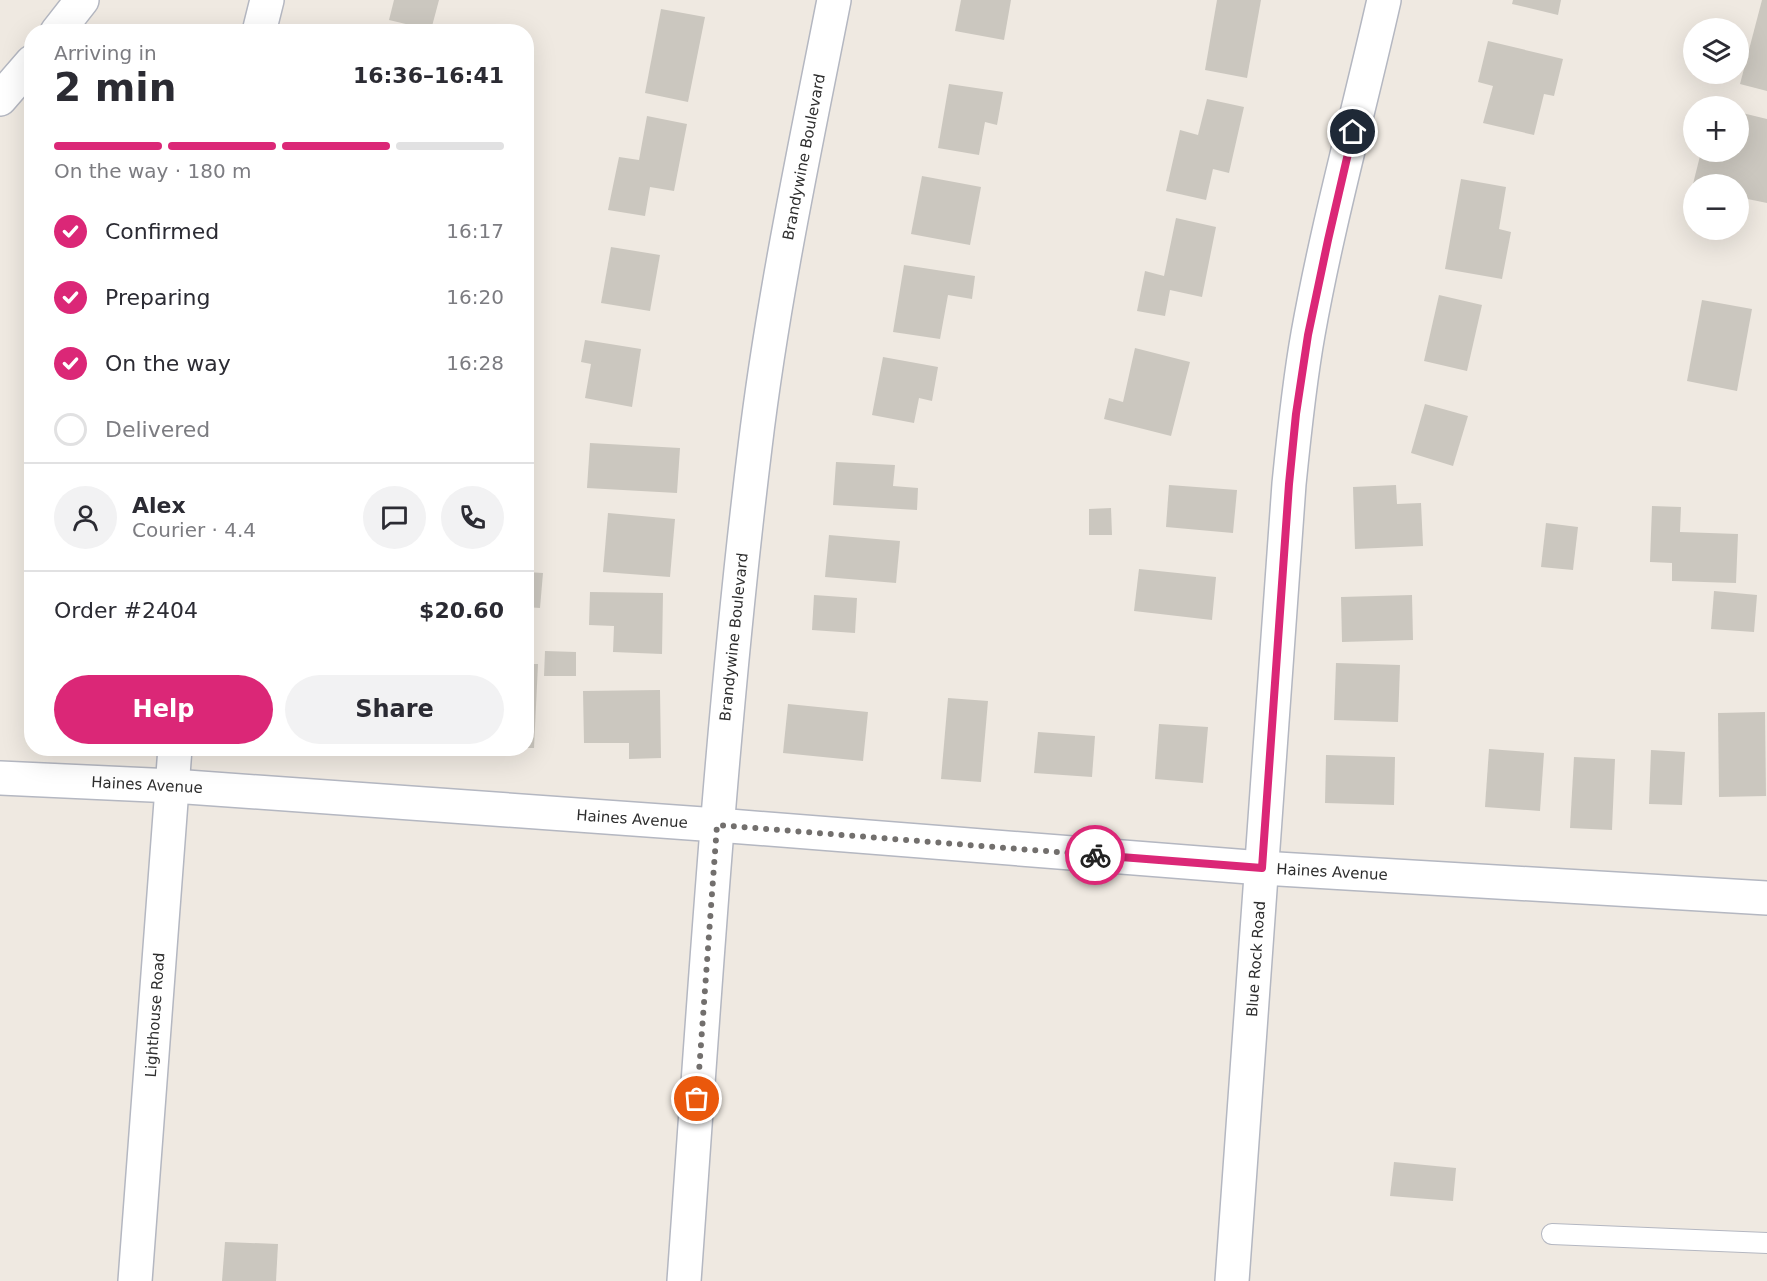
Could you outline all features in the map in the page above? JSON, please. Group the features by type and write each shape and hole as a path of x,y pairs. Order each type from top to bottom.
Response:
{"street":[{"path":"63,24 82,0"},
{"path":"261,24 267,0"},
{"name":"Brandywine Boulevard","path":"684,1281 733,636 755,444 773,322 834,0"},
{"name":"Blue Rock Road","path":"1232,1281 1288,495 1296,414 1308,335 1328,240 1384,0"},
{"path":"0,99 24,71"},
{"name":"Lighthouse Road","path":"135,1281 174,756"},
{"name":"Haines Avenue","path":"0,778 172,786 717,825 1262,868 1767,898"}],"lane":[{"path":"1552,1234 1767,1243"}],"building":[{"path":"394,0 439,0 433,24 406,24 389,20"},
{"path":"961,0 1011,0 1004,40 955,31"},
{"path":"1217,0 1261,0 1247,78 1205,70"},
{"path":"1513,0 1561,0 1558,15 1512,4"},
{"path":"1762,0 1767,0 1767,91 1740,84 1749,84 1749,50"},
{"path":"661,9 705,17 688,102 645,93"},
{"path":"1488,41 1563,59 1554,96 1544,94 1534,135 1483,123 1493,86 1478,82"},
{"path":"949,84 1003,92 997,125 985,122 979,155 938,148"},
{"path":"1207,99 1244,107 1229,173 1213,169 1206,200 1166,191 1180,130 1198,135"},
{"path":"1749,115 1767,119 1767,203 1749,199 1749,174 1696,174 1698,162 1749,162"},
{"path":"647,116 687,124 674,191 650,187 645,216 608,210 619,157 639,160"},
{"path":"922,176 981,187 970,245 911,234"},
{"path":"1461,179 1506,187 1499,229 1511,232 1502,279 1445,269"},
{"path":"1176,218 1216,227 1202,297 1170,290 1165,316 1137,311 1145,271 1164,276"},
{"path":"611,247 660,255 650,311 601,303"},
{"path":"904,265 975,276 972,299 948,295 940,339 893,332"},
{"path":"1439,295 1482,305 1467,371 1424,361"},
{"path":"1702,300 1752,309 1737,391 1687,381"},
{"path":"585,340 641,349 632,407 585,398 591,364 581,362"},
{"path":"1135,348 1190,362 1171,436 1104,419 1109,398 1123,402"},
{"path":"883,357 938,367 932,401 919,398 914,423 872,415"},
{"path":"1425,404 1468,416 1453,466 1411,453"},
{"path":"590,443 680,448 677,493 587,488"},
{"path":"836,462 895,465 893,486 918,488 917,510 833,505"},
{"path":"1169,485 1237,490 1233,533 1166,527"},
{"path":"1396,485 1397,504 1421,503 1423,546 1355,549 1353,487"},
{"path":"1652,506 1681,507 1680,532 1738,534 1736,583 1672,581 1672,563 1650,562"},
{"path":"1111,508 1112,535 1089,535 1089,509"},
{"path":"608,513 675,519 670,577 603,572"},
{"path":"1546,523 1578,527 1573,570 1541,567"},
{"path":"829,535 900,541 896,583 825,577"},
{"path":"1139,569 1216,577 1212,620 1134,611"},
{"path":"534,572 543,573 540,608 534,608"},
{"path":"1714,591 1757,595 1754,632 1711,629"},
{"path":"590,592 663,593 662,654 613,652 614,626 589,625"},
{"path":"814,595 857,598 855,633 812,630"},
{"path":"1412,595 1413,640 1342,642 1341,597"},
{"path":"545,651 576,652 576,676 544,676"},
{"path":"1336,663 1400,665 1398,722 1334,720"},
{"path":"534,664 538,664 534,748"},
{"path":"660,690 661,758 629,759 629,743 584,743 583,691"},
{"path":"948,698 988,701 981,782 941,779"},
{"path":"788,704 868,712 863,761 783,753"},
{"path":"1765,712 1766,796 1719,797 1718,713"},
{"path":"1159,724 1208,727 1203,783 1155,779"},
{"path":"1038,732 1095,736 1092,777 1034,773"},
{"path":"1489,749 1544,753 1540,811 1485,807"},
{"path":"1651,750 1685,752 1682,805 1649,804"},
{"path":"1326,755 1395,757 1394,805 1325,803"},
{"path":"1574,757 1615,759 1612,830 1570,828"},
{"path":"1394,1162 1456,1168 1453,1201 1390,1196"},
{"path":"225,1242 278,1244 276,1281 222,1281"}],"way so far":[{"path":"697,1099 717,825 1095,855"}],"route":[{"path":"1095,855 1262,868 1296,414 1308,335 1353,132"}]}
